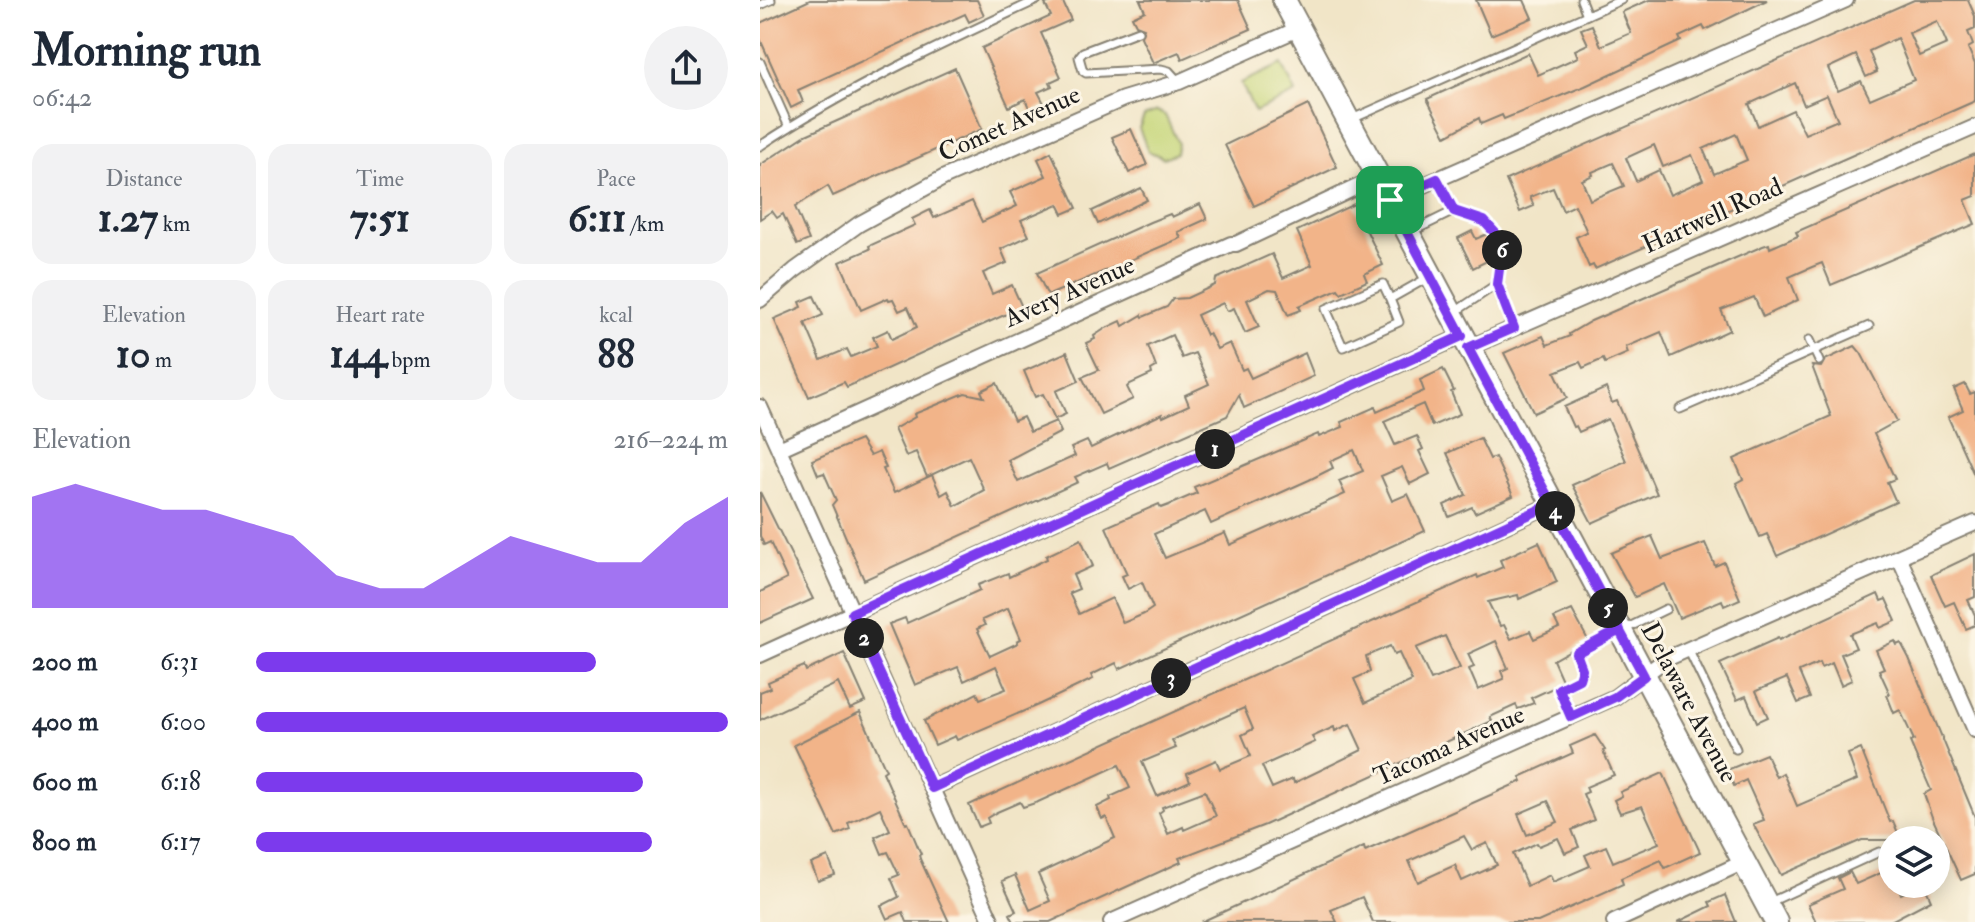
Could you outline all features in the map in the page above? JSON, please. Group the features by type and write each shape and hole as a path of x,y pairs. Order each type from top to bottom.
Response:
{"main road":[{"name":"Delaware Avenue","path":"1284,0 1771,913"}],"street":[{"path":"1390,200 1846,0"},
{"name":"Comet Avenue","path":"760,300 826,247 898,201 994,154 1123,99 1179,82 1300,28"},
{"name":"Hartwell Road","path":"760,655 1465,342 1514,328 1975,127"},
{"name":"Avery Avenue","path":"779,449 1378,177"},
{"path":"760,407 992,922"},
{"path":"932,788 1552,504"},
{"name":"Tacoma Avenue","path":"1111,922 1615,697 1666,659 1975,523"},
{"path":"1899,557 1975,730"},
{"path":"1614,922 1744,862"}],"lane":[{"path":"760,5 771,0"},
{"path":"760,146 918,55 1037,0"},
{"path":"1581,0 1587,15"},
{"path":"1348,120 1621,0"},
{"path":"1138,31 1083,52 1079,57 1083,71 1161,69 1169,71 1179,82"},
{"path":"760,62 789,127"},
{"path":"1437,179 1454,211 1484,221 1496,234 1502,247 1497,284 1514,328"},
{"path":"1408,234 1454,211"},
{"path":"1390,299 1431,276"},
{"path":"1383,284 1390,299 1399,322 1343,347 1326,309 1383,284"},
{"path":"1452,314 1497,284"},
{"path":"1680,409 1869,326"},
{"path":"1809,340 1819,361"},
{"path":"1571,717 1559,689 1579,679 1582,669 1576,653 1666,609"},
{"path":"1688,649 1736,749"},
{"path":"1771,913 1878,853"}],"green space":[{"path":"1282,64 1296,93 1255,112 1241,83"},
{"path":"1157,111 1165,115 1178,143 1176,153 1164,158 1148,151 1139,128 1144,116"}],"building":[{"path":"810,0 977,0 984,15 969,22 965,14 798,90 803,102 791,108 760,39 760,23"},
{"path":"1062,0 1071,20 1041,33 1061,77 1050,82 1052,86 1038,92 1045,105 1031,112 1025,99 1009,107 982,48 1051,16 1045,4"},
{"path":"1140,0 1238,0 1251,29 1182,59 1179,52 1153,63 1141,37 1144,28 1136,25 1132,17 1145,11"},
{"path":"1476,0 1524,0 1532,18 1491,35"},
{"path":"1649,0 1767,0 1705,30 1703,26 1679,37 1681,41 1585,86 1504,119 1502,115 1481,124 1479,118 1446,136 1427,99 1528,53 1538,75 1578,57 1575,50 1588,44 1581,29 1592,25 1601,46 1631,33 1622,12"},
{"path":"1914,0 1968,0 1975,16 1975,29 1968,32 1973,45 1968,48 1975,64 1975,101 1595,269 1593,265 1589,267 1576,237 1587,232 1575,205 1563,211 1553,188 1530,197 1534,206 1520,212 1506,180","holes":["1937,21 1947,44 1919,56 1909,33","1897,38 1914,80 1870,99 1861,81 1838,91 1828,68 1856,55 1866,77 1877,72 1869,51","1795,83 1804,105 1827,95 1838,120 1805,134 1793,110 1758,126 1749,104","1736,134 1747,160 1714,174 1703,149","1654,145 1663,167 1692,155 1703,180 1670,195 1659,170 1636,181 1626,158","1613,163 1624,186 1590,200 1582,180 1593,175 1592,172"]},
{"path":"955,68 982,129 833,196 828,186 795,207 809,240 797,245 783,214 777,218 772,211 760,219 760,165 806,135"},
{"path":"1308,105 1337,167 1254,206 1225,145"},
{"path":"1131,129 1147,165 1129,173 1112,137"},
{"path":"1051,152 1077,208 1063,214 1058,204 1021,220 1029,236 1001,249 1007,263 983,273 992,294 1012,285 1022,307 847,387 844,382 809,397 774,319 802,307 800,302 814,296 823,315 805,323 821,360 847,349 851,357 877,346 873,337 888,330 892,339 917,327 908,307 899,311 893,299 888,298 861,310 840,262 915,225 912,219 930,210 934,218 972,201 982,222 1017,206 1010,192 1046,176 1038,159"},
{"path":"1975,154 1975,196 1965,200 1975,224 1831,285 1822,263 1789,277 1798,300 1763,317 1754,297 1721,310 1730,330 1671,357 1661,332 1626,347 1628,353 1605,363 1603,359 1583,368 1580,362 1555,372 1567,398 1534,413 1504,353 1543,336 1547,345 1570,336 1591,321 1763,246 1769,244 1770,248 1798,236 1796,232"},
{"path":"1141,188 1147,200 1098,224 1092,211"},
{"path":"1200,204 1207,219 1178,232 1181,238 1049,295 1046,292 1037,273 1150,222 1170,214 1172,217"},
{"path":"1354,204 1383,265 1364,274 1367,281 1341,293 1338,289 1299,306 1301,310 1288,315 1277,290 1269,289 1247,300 1259,327 1245,333 1234,308 1227,311 1223,303 1197,315 1217,349 1230,343 1242,370 1246,368 1251,378 1305,353 1314,376 1244,408 1239,395 1227,416 1109,468 1107,463 1075,477 1078,482 864,580 832,505 836,500 824,473 818,475 812,460 860,440 870,456 879,452 894,493 932,475 941,495 948,491 955,506 984,490 969,457 927,477 916,452 906,456 894,429 915,417 914,414 965,393 984,397 981,391 997,383 1014,421 1023,417 1030,432 1056,421 1061,432 1008,460 1018,482 1075,456 1071,448 1087,441 1091,448 1162,414 1163,417 1189,405 1185,395 1209,384 1195,353 1182,358 1172,335 1148,346 1156,367 1151,370 1152,374 1127,387 1133,399 1101,414 1082,377 1099,370 1086,343 1106,328 1121,321 1123,326 1142,315 1167,307 1173,299 1187,298 1215,285 1216,279 1272,254 1283,278 1312,265 1297,231"},
{"path":"1472,231 1476,239 1487,234 1495,247 1483,253 1487,261 1473,268 1458,238"},
{"path":"1855,346 1897,421 1874,434 1895,479 1887,482 1896,502 1777,556 1767,534 1760,537 1736,483 1743,479 1734,459 1831,416 1812,366 1821,367 1825,360"},
{"path":"1067,352 1079,381 1056,391 1066,414 1055,419 1043,394 1035,397 1024,371"},
{"path":"1443,369 1454,391 1451,392 1460,414 1432,426 1423,404 1384,421 1395,445 1417,436 1423,449 1419,451 1430,474 1410,484 1402,467 1381,476 1392,501 1408,494 1425,531 1119,669 1116,663 1091,675 1093,679 1038,705 957,740 955,736 935,745 924,721 977,693 980,699 1006,689 996,666 964,681 958,667 915,685 889,624 905,618 907,623 980,590 978,585 1008,573 1009,577 1081,539 1093,566 1073,575 1079,589 1069,593 1079,614 1112,598 1123,623 1144,614 1153,608 1142,582 1128,589 1122,576 1127,574 1106,527 1159,504 1161,508 1197,493 1194,487 1318,434 1319,437 1343,427 1341,422 1375,407 1377,412 1424,391 1420,380","holes":["1354,450 1363,471 1339,481 1345,494 1230,545 1225,533 1165,558 1154,534 1205,511 1211,524 1333,468 1330,461","1008,608 1021,639 990,656 977,629 985,625 982,620"]},
{"path":"1965,384 1970,394 1975,392 1975,477 1948,417 1963,410 1954,389"},
{"path":"1606,388 1612,403 1617,401 1657,494 1592,523 1572,485 1626,461 1608,419 1579,432 1576,426 1573,427 1564,407"},
{"path":"1480,438 1490,459 1495,457 1513,496 1475,513 1472,507 1449,517 1444,505 1466,495 1447,453"},
{"path":"760,492 813,599 760,623 760,592 787,579 770,542 764,545 760,536"},
{"path":"1652,536 1662,559 1705,543 1715,566 1724,562 1740,599 1724,606 1722,600 1679,618 1664,584 1635,597 1611,553"},
{"path":"1539,542 1557,582 1519,599 1518,595 1488,602 1500,626 1504,625 1511,639 1530,631 1534,639 1559,628 1554,618 1572,610 1588,640 1553,660 1562,680 1531,698 1534,703 1518,709 1516,705 1490,717 1492,721 1265,825 1179,858 1181,862 1050,922 1014,922 1010,914 1016,911 1002,881 1015,875 1030,910 1050,901 1038,874 1115,838 1106,817 1102,819 1097,807 1130,788 1119,765 1038,802 1023,807 1020,802 997,812 987,818 989,823 979,827 969,805 1477,575 1478,578 1503,567 1500,560","holes":["1445,636 1460,668 1431,680 1416,648","1496,641 1508,668 1501,671 1504,679 1478,690 1469,669 1474,667 1468,654","1390,646 1394,655 1399,653 1412,681 1365,703 1354,679 1370,672 1366,656","1244,708 1253,729 1242,735 1251,756 1220,769 1216,760 1187,773 1190,781 1157,796 1142,762 1176,748 1172,741","1350,724 1362,750 1294,783 1293,779 1272,788 1262,766 1315,742 1312,737 1334,727 1335,731","1205,791 1216,816 1168,834 1159,813 1162,807"]},
{"path":"1975,554 1975,597 1968,600 1975,615 1975,625 1966,629 1954,602 1945,606 1931,575"},
{"path":"1878,594 1881,601 1886,599 1896,621 1880,628 1878,623 1850,634 1856,648 1841,654 1852,680 1841,685 1832,663 1821,668 1819,663 1799,672 1810,698 1798,703 1787,678 1756,691 1768,717 1757,722 1746,696 1737,700 1720,664"},
{"path":"1895,641 1897,645 1901,643 1975,817 1975,874 1961,880 1950,856 1950,826 1936,826 1932,817 1924,794 1931,790 1900,710 1894,713 1887,695 1890,694 1879,670 1884,668 1876,650"},
{"path":"844,653 866,702 850,709 838,683 760,720 760,692 770,688 768,682 804,666 806,671"},
{"path":"860,712 949,922 907,922 903,912 887,919 881,906 899,897 891,878 899,875 888,852 882,854 875,837 890,830 880,808 848,823 850,829 836,835 794,745"},
{"path":"1595,735 1605,750 1614,775 1586,787 1588,792 1583,794 1594,820 1572,830 1579,847 1565,853 1558,838 1513,854 1527,886 1550,875 1553,882 1590,866 1585,855 1606,846 1613,862 1659,843 1642,806 1620,813 1614,800 1622,796 1620,792 1663,773 1700,852 1665,868 1661,860 1621,878 1623,884 1538,922 1373,922 1362,897 1331,910 1337,922 1201,922 1364,847 1365,851 1522,781 1520,777 1573,753 1570,746","holes":["1548,801 1558,822 1527,835 1518,814","1464,836 1472,850 1487,843 1497,865 1462,881 1455,865 1418,882 1409,861"]},
{"path":"1861,749 1890,822 1893,821 1895,826 1878,826 1878,840 1862,840 1781,875 1753,824 1764,820 1746,780 1734,786 1727,770 1766,754 1776,777 1783,773 1797,806 1857,780 1848,754"},
{"path":"828,857 835,875 818,881 811,864"},
{"path":"1850,872 1856,884 1878,874 1878,898 1931,900 1889,922 1816,922 1808,904 1843,889 1838,878"},
{"path":"1725,895 1736,922 1678,922 1711,906 1709,902"}],"route":[{"path":"1390,200 1437,179 1454,211 1484,221 1496,234 1502,247 1497,284 1514,328 1468,348 1581,557 1620,630 1644,676 1615,697 1571,717 1559,689 1579,679 1582,669 1576,653 1620,630 1552,504 932,788 852,613 1462,336 1390,200"}]}
